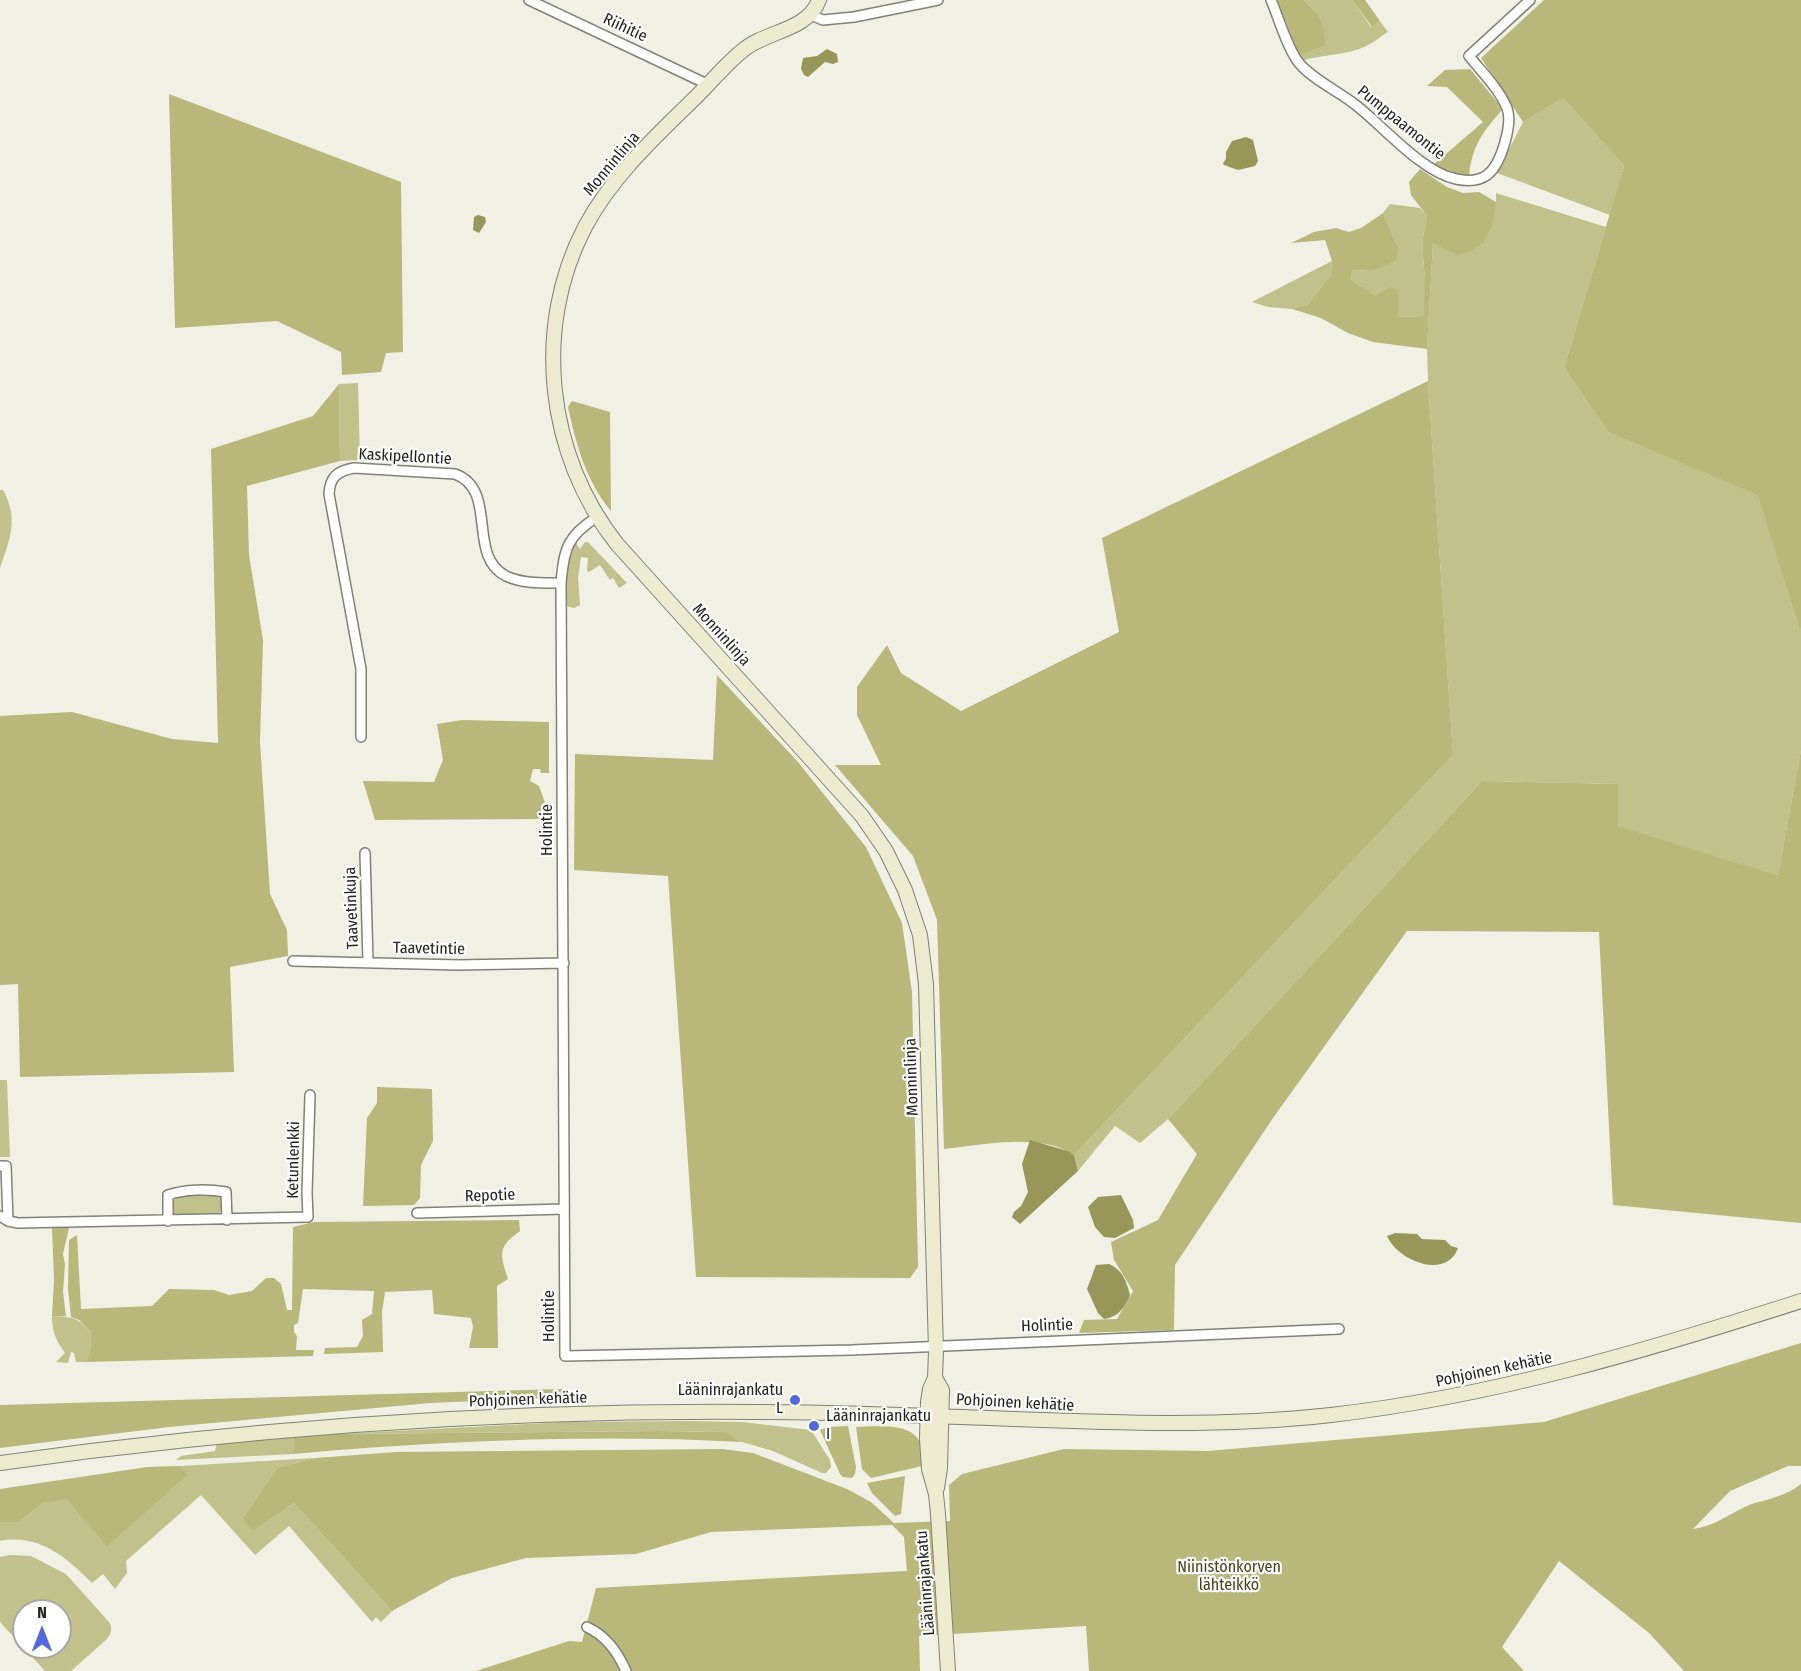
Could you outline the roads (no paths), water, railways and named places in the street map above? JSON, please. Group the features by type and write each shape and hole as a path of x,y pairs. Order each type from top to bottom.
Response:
{"street":[{"name":"Riihitie","path":"529,0 709,85"},
{"path":"819,0 811,15 823,20 854,17 938,0"},
{"name":"Pumppaamontie","path":"1271,0 1298,62 1357,106 1437,173 1469,181 1478,179 1492,170 1508,133 1509,121 1507,109 1501,98 1469,56 1530,0"},
{"name":"Monninlinja","path":"811,15 801,23 754,42 741,51 610,186 584,228 568,264 560,290 552,366 555,396 567,450 597,517 625,553 862,816 886,851 905,890 920,935 926,984 936,1345 935,1378 930,1389 934,1416"},
{"name":"Kaskipellontie","path":"361,737 361,669 329,494 333,477 341,470 354,468 455,474 465,477 473,486 477,496 486,552 497,570 519,580 561,584"},
{"name":"Holintie","path":"597,517 581,527 570,541 563,559 561,584 565,1356 852,1350 1339,1329"},
{"name":"Taavetinkuja","path":"365,853 368,962"},
{"name":"Taavetintie","path":"293,961 459,965 564,963"},
{"name":"Ketunlenkki","path":"0,1166 6,1166 4,1218 18,1223 308,1217 310,1095"},
{"path":"168,1221 168,1195 177,1192 216,1190 226,1192 227,1220"},
{"name":"Repotie","path":"417,1213 564,1209"},
{"name":"Pohjoinen kehätie","path":"0,1463 221,1436 442,1420 703,1412 934,1416 1089,1423 1177,1424 1275,1420 1342,1413 1459,1395 1578,1368 1801,1301"},
{"name":"Lääninrajankatu","path":"934,1416 929,1469 936,1494 948,1671"},
{"path":"586,1627 598,1632 610,1643 626,1671"}],"place":[{"name":"Lääninrajankatu L","path":"795,1400"},
{"name":"Lääninrajankatu I","path":"814,1426"}],"park label":[{"name":"Niinistönkorven lähteikkö","path":"1229,1577"}]}
